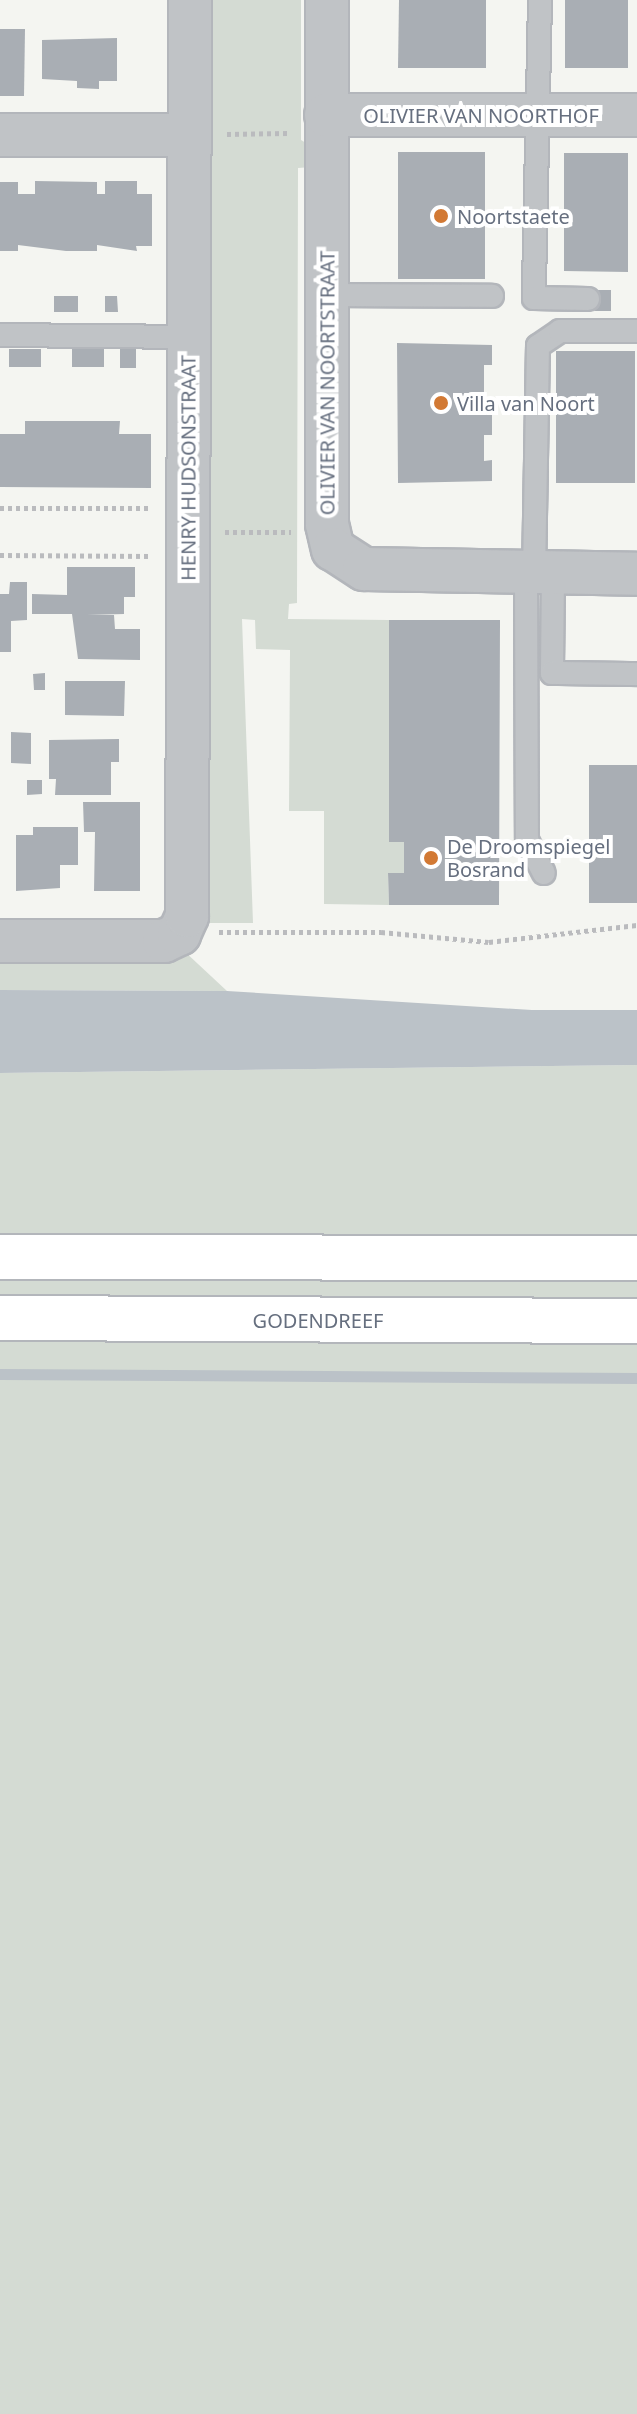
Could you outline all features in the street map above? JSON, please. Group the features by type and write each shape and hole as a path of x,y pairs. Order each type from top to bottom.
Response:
{"main road":[{"path":"0,1257 637,1258"},
{"name":"GODENDREEF","path":"0,1318 637,1321"}],"street":[{"name":"HENRY HUDSONSTRAAT","path":"179,934 187,916 190,0"},
{"name":"OLIVIER VAN NOORTSTRAAT","path":"327,0 328,532 341,558 364,569 637,574"},
{"name":"OLIVIER VAN NOORTHOF","path":"326,123 538,115 637,115"},
{"path":"0,135 190,135"},
{"path":"0,941 164,941 179,934"}],"lane":[{"path":"540,0 534,298 588,299"},
{"path":"326,295 492,296"},
{"path":"544,873 527,840 538,574 538,346 560,331 637,331"},
{"path":"0,335 188,337"},
{"path":"538,574 552,673 637,674"}],"path":[{"path":"190,135 326,123"},
{"path":"0,508 188,532"},
{"path":"0,555 188,532 328,532"},
{"path":"179,934 381,932 489,942 637,925"}],"shaded area":[{"path":"202,0 301,0 301,140 306,143 312,167 298,168 297,603 289,604 288,619 389,620 389,841 404,842 404,873 388,873 389,905 324,904 324,811 289,811 290,650 256,649 255,620 242,619 253,923 200,923"},
{"path":"0,950 183,950 227,991 0,990"},
{"path":"0,990 227,991 532,1010 637,1010 637,1065 0,1073"},
{"path":"637,1065 637,1246 0,1245 0,1073"},
{"path":"0,1264 637,1266 637,1307 0,1306"},
{"path":"0,1325 637,1327 637,2414 0,2414"}],"building":[{"path":"399,0 486,0 486,68 398,68"},
{"path":"565,0 628,0 628,68 565,68"},
{"path":"0,29 25,29 24,96 0,96"},
{"path":"117,38 117,81 99,81 99,89 77,88 77,81 42,79 42,40"},
{"name":"Noortstaete","path":"398,152 485,152 485,279 398,279"},
{"path":"564,153 628,153 628,272 564,271"},
{"path":"35,181 97,182 97,194 105,194 105,181 137,181 137,194 152,194 152,246 136,246 137,251 97,245 97,251 66,251 18,245 18,251 0,251 0,182 18,182 18,194 35,194"},
{"path":"595,290 611,290 611,311 595,311"},
{"path":"54,296 78,296 78,312 54,312"},
{"path":"105,296 117,296 118,312 105,312"},
{"name":"Villa van Noort","path":"397,343 492,345 492,365 484,365 484,414 492,414 492,435 484,435 484,461 492,460 492,481 398,483"},
{"path":"9,349 41,349 41,367 9,367"},
{"path":"72,349 104,349 104,367 72,367"},
{"path":"120,349 136,349 136,368 120,368"},
{"path":"556,351 635,351 635,483 556,483"},
{"path":"25,421 120,421 119,434 151,434 151,488 0,487 0,434 25,434"},
{"path":"67,567 135,567 135,597 124,597 124,614 87,615 114,615 115,629 140,629 140,660 78,659 72,614 32,614 32,594 67,595"},
{"path":"10,582 27,582 27,620 11,621 11,652 0,652 0,594 9,594"},
{"path":"389,620 500,620 499,905 389,905 388,873 404,873 404,842 389,842"},
{"path":"45,673 45,690 34,690 33,674"},
{"path":"65,681 125,681 124,716 65,715"},
{"path":"11,732 31,733 31,764 11,763"},
{"path":"119,739 119,762 111,762 111,795 55,795 56,779 49,779 49,740"},
{"path":"589,765 637,765 637,903 589,903"},
{"path":"27,780 42,780 42,794 27,795"},
{"path":"83,802 140,802 140,891 94,891 95,832 84,832"},
{"path":"33,827 78,827 78,865 60,865 60,888 16,891 16,835 33,835"}],"waterway":[{"path":"0,1374 637,1378"}],"place":[{"name":"Noortstaete","path":"441,216"},
{"name":"Villa van Noort","path":"441,403"},
{"name":"De Droomspiegel Bosrand","path":"431,858"}]}
